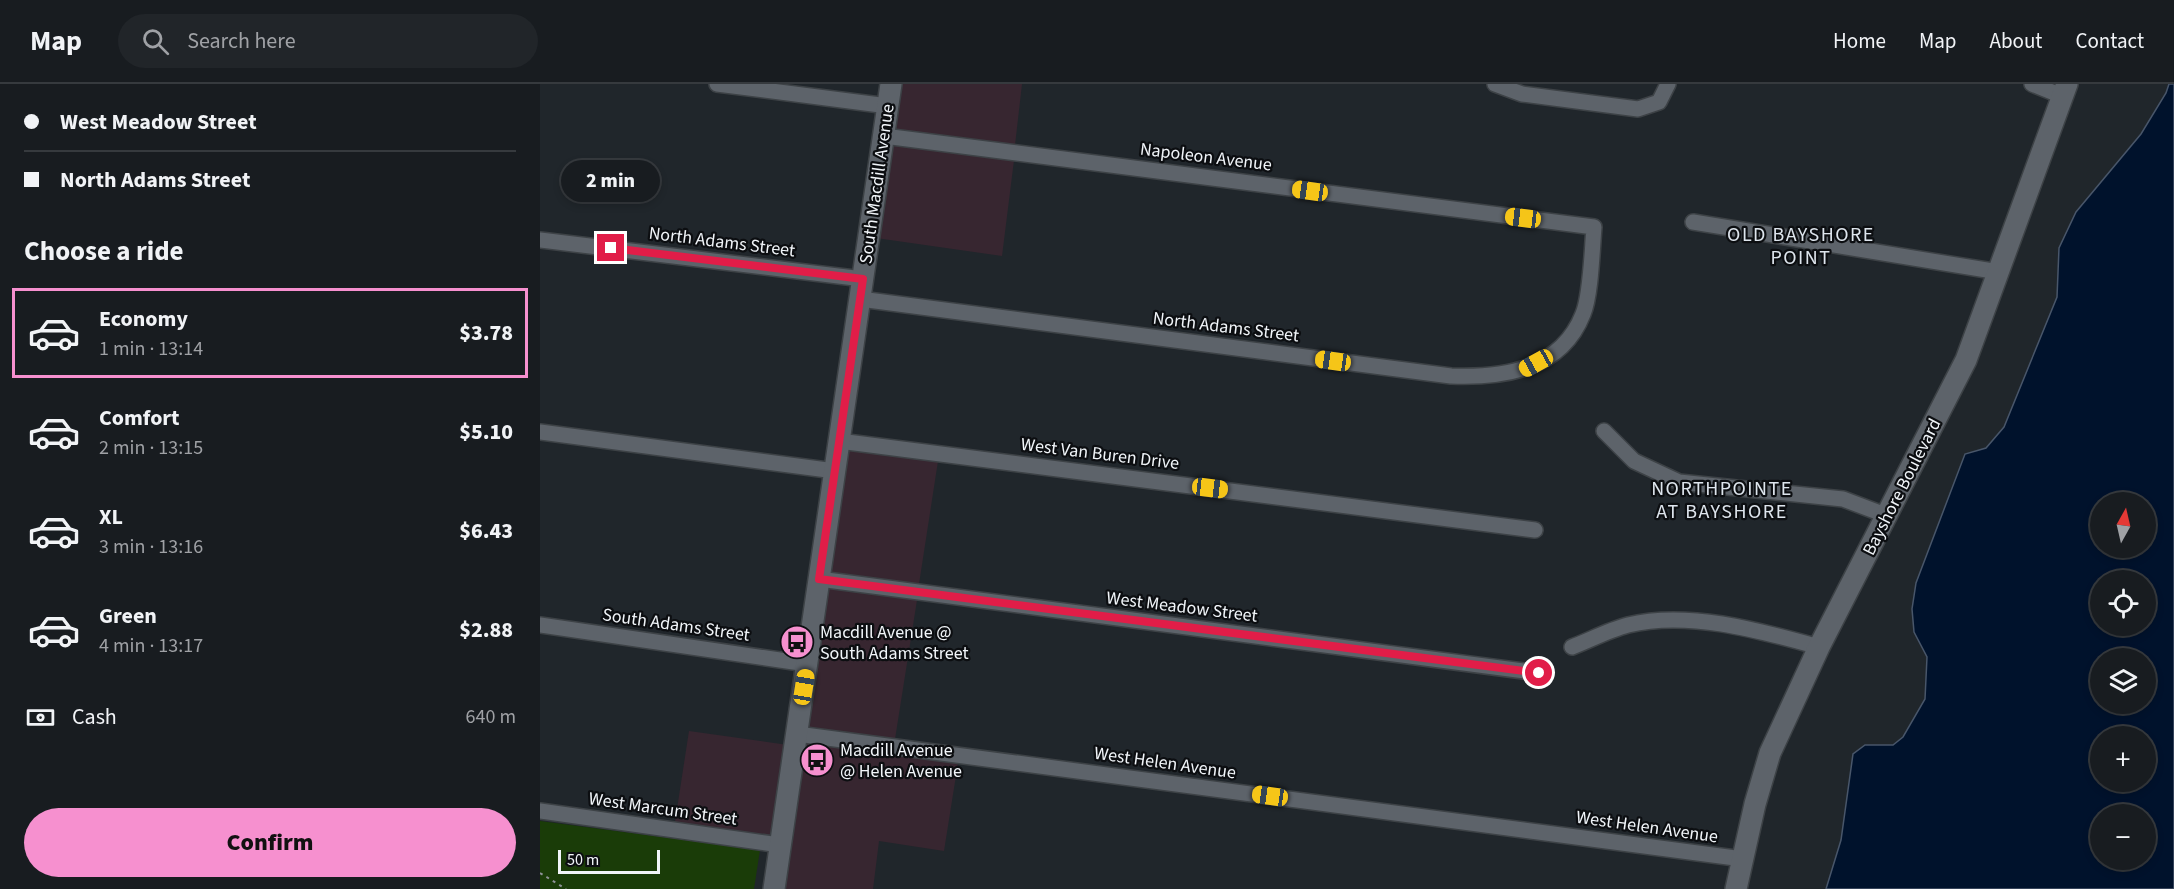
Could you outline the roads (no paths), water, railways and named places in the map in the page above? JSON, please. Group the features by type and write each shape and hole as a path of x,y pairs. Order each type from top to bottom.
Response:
{"street":[{"path":"717,84 888,106"},
{"name":"South Macdill Avenue","path":"774,889 891,84"},
{"path":"1495,84 1522,94 1638,109 1659,102 1668,84"},
{"path":"2032,84 2064,90"},
{"name":"Bayshore Boulevard","path":"1736,889 1770,753 1819,647 1966,360 2064,90"},
{"name":"Napoleon Avenue","path":"884,136 1594,227"},
{"path":"1692,222 1999,272"},
{"name":"North Adams Street","path":"540,240 1451,376 1490,378 1525,369 1569,341 1584,313 1594,227"},
{"path":"1604,431 1634,461 1678,482 1843,499 1888,516"},
{"path":"540,432 835,471"},
{"name":"West Van Buren Drive","path":"839,441 1535,530"},
{"name":"West Meadow Street","path":"819,579 1539,673"},
{"path":"1572,647 1627,625 1662,621 1755,630 1819,647"},
{"name":"South Adams Street","path":"540,625 807,664"},
{"name":"West Helen Avenue","path":"796,734 1743,859"},
{"name":"West Marcum Street","path":"540,811 780,845"}],"water":[{"path":"2169,84 2174,84 2174,889 1826,889 1841,840 1853,754 1865,745 1893,745 1903,737 1925,699 1927,657 1914,632 1912,609 1916,583 1965,454 1986,448 2004,427 2057,297 2059,248 2076,212 2141,134"}],"place":[{"name":"Macdill Avenue @ South Adams Street","path":"797,642"},
{"name":"Macdill Avenue @ Helen Avenue","path":"817,760"}],"district":[{"name":"OLD BAYSHORE POINT","path":"1801,246"},
{"name":"NORTHPOINTE AT BAYSHORE","path":"1722,500"}]}
